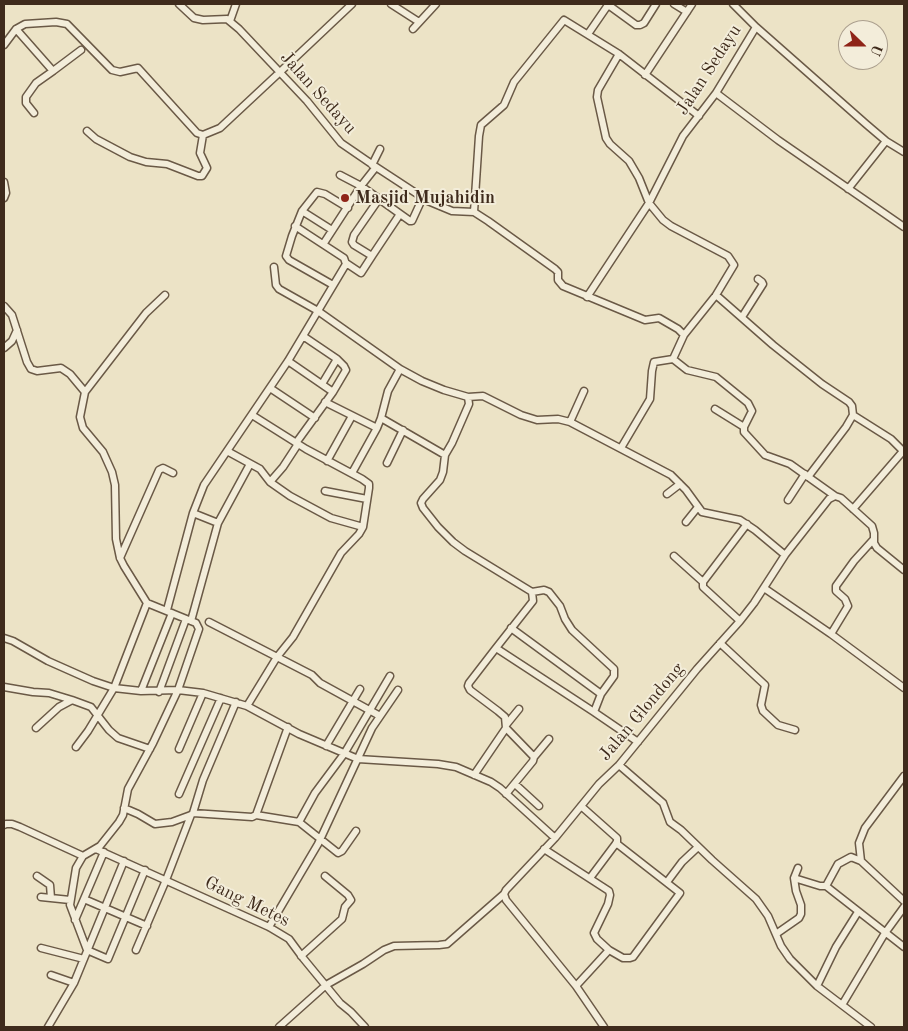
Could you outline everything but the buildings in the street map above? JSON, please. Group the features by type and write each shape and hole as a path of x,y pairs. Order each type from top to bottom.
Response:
{"street":[{"path":"179,4 194,18 230,21 236,4"},
{"path":"203,136 220,128 352,4"},
{"path":"392,4 419,22"},
{"path":"413,29 436,4"},
{"path":"588,34 608,4 636,25 640,25 644,23 656,4"},
{"path":"674,4 687,12"},
{"path":"645,75 692,4"},
{"path":"733,4 756,27"},
{"path":"474,212 481,125 504,105 514,82 562,21 566,20 619,54 699,116"},
{"name":"Jalan Sedayu","path":"230,21 307,101 341,143 374,166 423,197 452,211 474,212 488,220 555,269 558,280 564,286 645,320 659,318 678,329 684,335"},
{"path":"4,45 16,29 25,24 37,22 67,24 112,70 120,72 138,68 197,133 203,136"},
{"name":"Jalan Sedayu","path":"587,297 649,203 683,136 716,93 756,27 886,141 904,152"},
{"path":"16,29 53,71"},
{"path":"34,113 26,103 26,97 36,83 81,50"},
{"path":"619,54 600,86 597,97 606,138 629,162 639,178 649,203 663,220 734,262 733,270 716,295 684,335 675,352 674,359"},
{"path":"716,93 848,189 904,227"},
{"path":"86,131 96,139 130,157 146,162 167,164 198,176 202,176 207,168 200,153 203,136"},
{"path":"848,189 886,141"},
{"path":"324,243 374,166 380,149"},
{"path":"340,175 360,186 408,220 412,221 423,197"},
{"path":"4,182 6,193 4,198"},
{"path":"333,285 287,258 295,226 302,211 317,192 325,194 348,208"},
{"path":"372,256 354,245 353,240 379,199"},
{"path":"302,211 332,230"},
{"path":"295,226 324,243 344,258 346,263 361,273 400,214"},
{"path":"141,691 170,612 192,513 204,485 288,361 346,263"},
{"path":"274,267 277,287 318,311 400,370 436,387 468,397 483,396 521,415 537,420 558,419 570,422 671,476 686,490 702,512 732,518 746,524 785,555"},
{"path":"742,317 763,283 758,279"},
{"path":"145,870 124,916 108,959 87,950 71,910 70,900 74,872 83,856 96,849 119,822 128,789 150,749 178,690 199,629 198,624 148,603 120,558 116,539 115,485 112,472 103,452 83,428 80,417 84,392 146,312 165,295"},
{"path":"716,295 773,345 852,406 853,415 846,427 788,500"},
{"path":"4,306 12,315 31,369 61,368 70,374 84,392"},
{"path":"4,348 12,341 17,330"},
{"path":"270,482 283,467 346,370 337,359 303,336"},
{"path":"322,384 337,359"},
{"path":"621,448 650,399 654,362 674,359 688,370 716,377 748,403 752,412 744,427"},
{"path":"288,361 333,392"},
{"path":"352,473 377,428 388,391 400,370"},
{"path":"270,388 315,418"},
{"path":"570,422 584,391"},
{"path":"468,397 469,404 445,455 440,480 423,499 422,508 453,542 498,572 532,592 544,590 549,592 560,606 564,619 572,630 614,669 614,676 601,694 594,712"},
{"path":"325,402 377,428"},
{"path":"715,409 744,427 746,434 765,455 790,464 807,475 835,496 841,498 872,526 873,540 854,561 836,586 836,591 845,599 848,606 831,634"},
{"path":"247,706 293,637 341,553 363,527 368,484 252,415"},
{"path":"853,415 891,438 904,450 853,509"},
{"path":"327,461 352,416"},
{"path":"381,418 445,455"},
{"path":"387,463 403,430"},
{"path":"228,451 260,470 270,482 290,496 331,518 363,527"},
{"path":"159,692 188,620 218,523 250,464"},
{"path":"120,558 159,470 163,468 173,473"},
{"path":"667,494 680,484"},
{"path":"325,491 367,499"},
{"name":"Jalan Glondong","path":"279,1027 326,985 364,964 384,950 394,946 447,944 504,894 555,838 599,784 619,765 740,621 785,555 826,503 835,496"},
{"path":"686,522 698,507"},
{"path":"192,513 218,523"},
{"path":"703,582 746,524"},
{"path":"873,540 883,554 904,570"},
{"path":"674,556 703,582 703,587 740,621"},
{"path":"764,588 831,634 904,688"},
{"path":"532,592 532,601 468,686 470,690 498,711 504,718 506,726 534,758"},
{"path":"76,747 98,716 114,688 148,603"},
{"path":"209,622 312,675 320,683 380,716"},
{"path":"511,628 601,694"},
{"path":"4,638 14,641 48,661 114,688 159,692 178,690 202,693 236,702 299,734 358,759 438,764 456,767 491,782 555,838"},
{"path":"720,643 765,685 761,705 763,711 778,725 795,730"},
{"path":"496,648 638,742"},
{"path":"299,822 315,793 344,754 390,676"},
{"path":"4,687 49,693 91,707 109,730 118,738 150,749"},
{"path":"326,746 360,689"},
{"path":"269,926 320,840 372,728 398,690"},
{"path":"179,749 202,693"},
{"path":"179,794 220,698"},
{"path":"36,728 59,707 72,700"},
{"path":"136,950 166,880 192,814 201,785 236,702"},
{"path":"474,775 519,709"},
{"path":"256,815 288,727"},
{"path":"506,794 549,739"},
{"path":"619,765 663,803 670,822 756,899 790,959 817,986 869,1027"},
{"path":"860,861 859,843 862,835 904,776"},
{"path":"515,784 539,806"},
{"path":"524,809 532,800"},
{"path":"581,806 617,838 616,843 590,878"},
{"path":"124,808 155,824 172,822 192,814 256,815 299,822 337,853 340,853 356,830"},
{"path":"4,825 12,824 20,827 83,856"},
{"path":"544,849 606,888 610,895 608,904 594,933 597,939 609,950 623,958 633,956 680,893 616,843"},
{"path":"667,882 682,862 698,847"},
{"name":"Gang Metes","path":"96,849 269,926 289,939 340,1003 365,1027"},
{"path":"75,920 104,852"},
{"path":"826,886 838,864 852,856 904,901"},
{"path":"48,1027 74,983 124,861"},
{"path":"776,934 799,918 801,914 801,905 794,878 798,868"},
{"path":"37,876 50,884 51,898"},
{"path":"301,956 342,919 345,908 351,900 348,895 325,876"},
{"path":"794,878 826,886 904,947"},
{"path":"504,894 506,900 576,986 604,1027"},
{"path":"41,897 70,900"},
{"path":"84,899 147,926"},
{"path":"842,1005 885,933 904,908"},
{"path":"817,986 836,946 858,912"},
{"path":"41,948 84,959"},
{"path":"576,986 609,950"},
{"path":"51,975 74,983"}],"place":[{"name":"Masjid Mujahidin","path":"345,198"}]}
